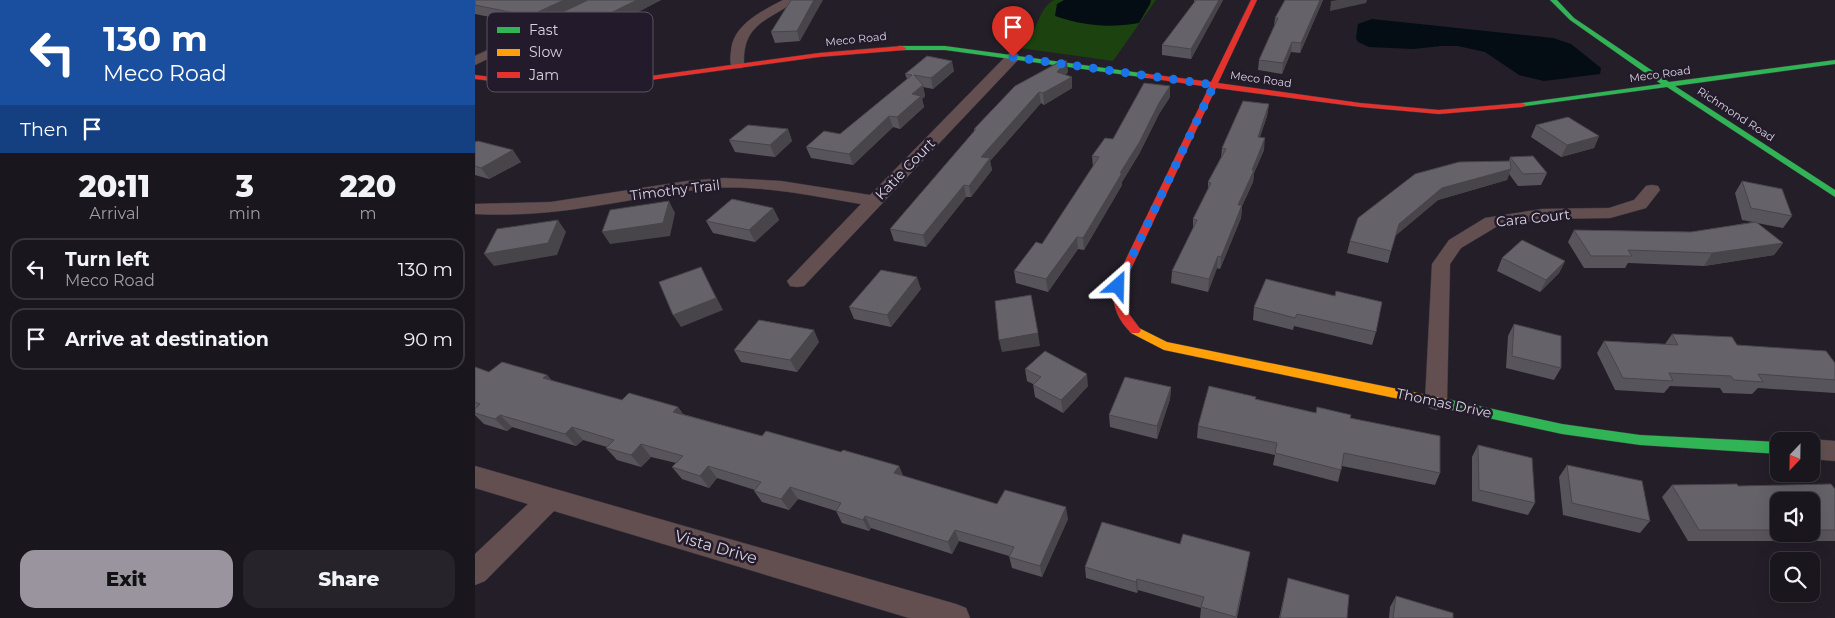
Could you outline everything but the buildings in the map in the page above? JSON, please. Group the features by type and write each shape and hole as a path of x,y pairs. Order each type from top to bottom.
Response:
{"street":[{"path":"579,12 604,0"},
{"path":"737,66 738,42 745,32 758,20 791,0"},
{"path":"1214,85 1254,0"},
{"name":"Richmond Road","path":"1553,0 1572,19 1835,194"},
{"name":"Meco Road","path":"653,78 905,47 945,48 1379,108 1439,112 1507,107 1835,62"},
{"path":"475,61 487,55"},
{"name":"Katie Court","path":"797,281 1013,57"},
{"name":"Thomas Drive","path":"1214,85 1118,286 1116,301 1120,316 1140,334 1164,346 1436,401 1562,429 1640,440 1770,447"},
{"name":"Timothy Trail","path":"475,209 508,211 541,208 681,187 723,183 791,188 874,201"},
{"name":"Cara Court","path":"1436,401 1441,264 1455,244 1491,222 1542,214 1610,213 1640,204 1652,190"},
{"path":"1820,450 1835,451"},
{"name":"Vista Drive","path":"475,477 952,617"},
{"path":"475,572 550,499"}],"green space":[{"path":"1054,0 1156,0 1113,61 1012,47 1023,43 1029,38 1044,9"}],"shaded area":[{"path":"1064,0 1151,0 1139,23 1107,26 1076,22 1055,16 1057,4"},
{"path":"1372,19 1553,38 1571,44 1601,68 1600,74 1544,81 1519,75 1485,52 1458,46 1413,49 1369,47 1358,42 1356,38 1358,24"}],"traffic: fast":[{"path":"1553,0 1572,19 1668,85 1835,194"},
{"path":"902,48 945,48 1148,76"},
{"path":"1522,105 1835,62"},
{"path":"1447,404 1562,429 1640,440 1770,447"}],"traffic: slow":[{"path":"1135,330 1164,346 1447,404"}],"traffic: jam":[{"path":"1135,330 1126,320 1121,310 1118,299 1118,286 1254,0"},
{"path":"653,78 819,55 902,48"},
{"path":"1148,76 1360,105 1439,112 1522,105"},
{"path":"475,77 487,78"}],"route":[{"path":"1013,57 1214,85 1118,286"}]}
